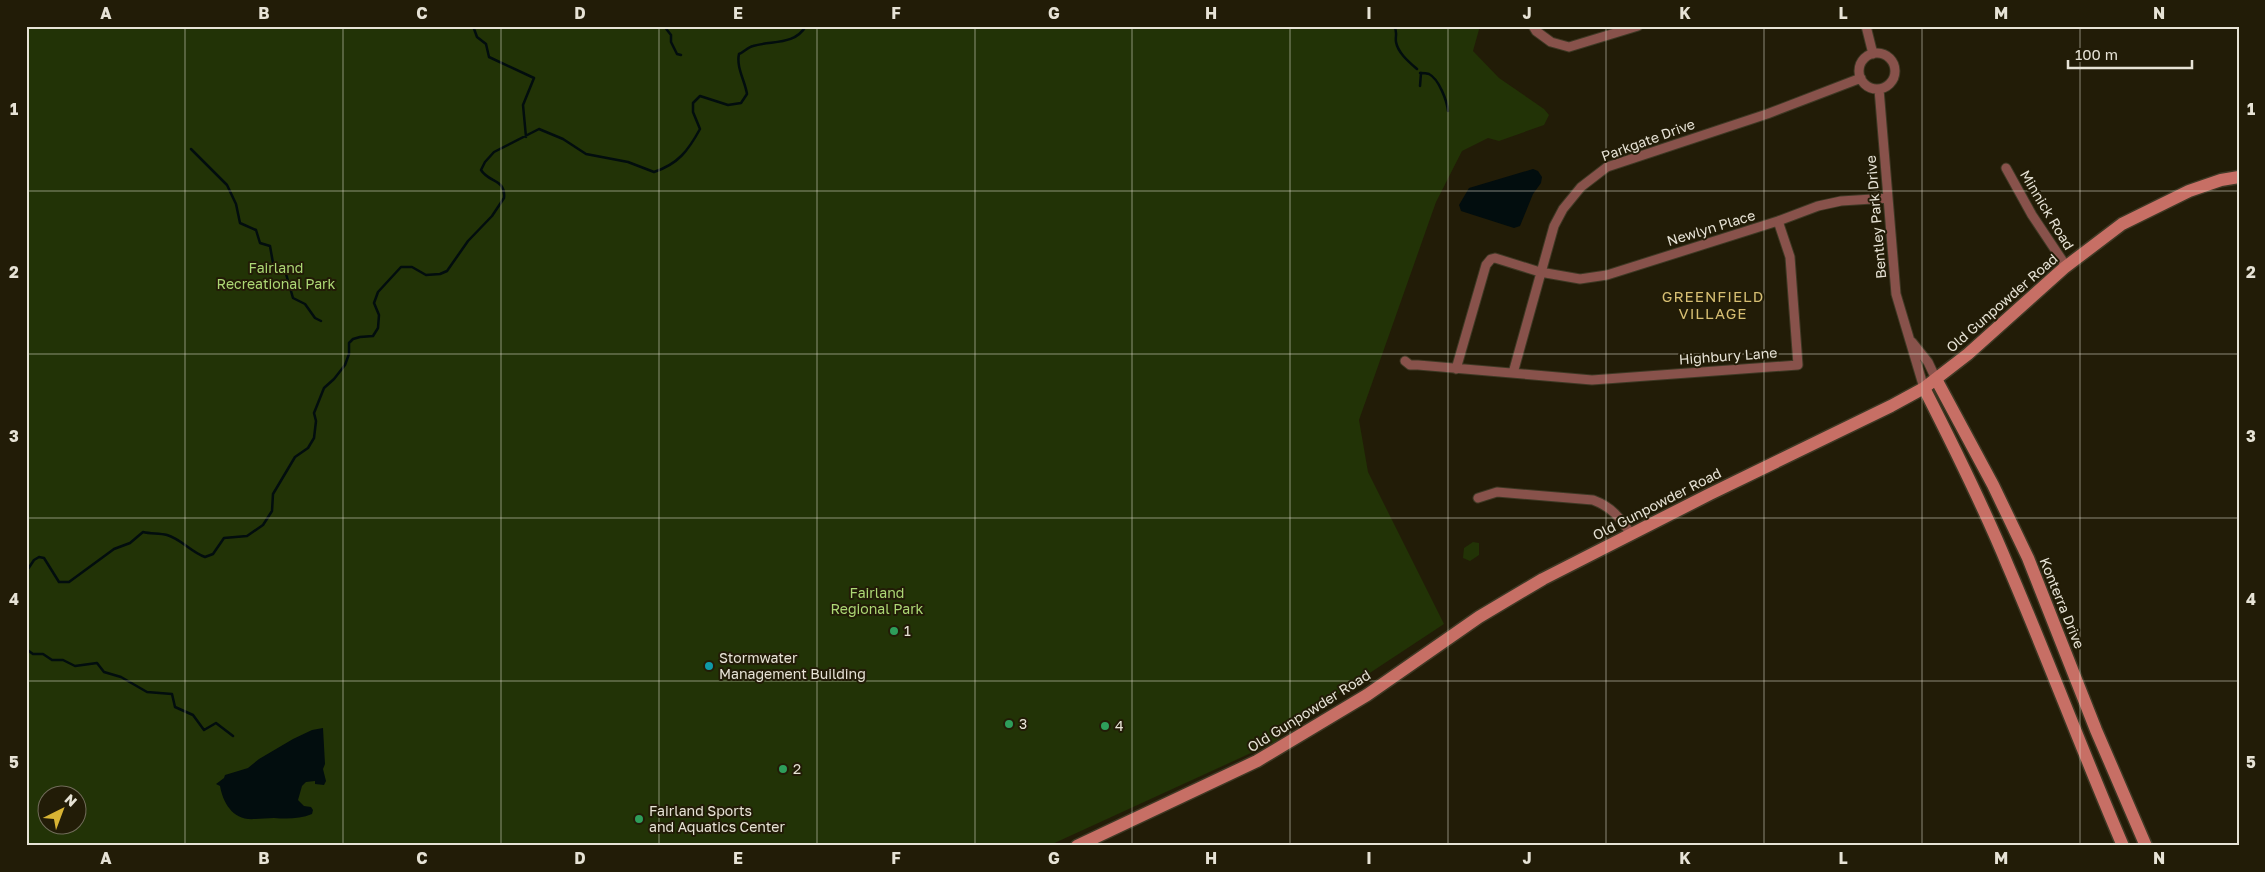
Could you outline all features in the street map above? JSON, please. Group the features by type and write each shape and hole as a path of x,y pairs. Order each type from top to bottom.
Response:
{"main road":[{"name":"Old Gunpowder Road","path":"1077,846 1258,761 1367,695 1508,599 1631,534 1924,388 1968,354 2066,266 2122,224 2189,191 2221,180 2239,177"},
{"name":"Konterra Drive","path":"1936,379 1993,485 2028,558 2096,730 2146,846"},
{"path":"1924,388 1977,493 2009,566 2087,763 2123,846"}],"street":[{"path":"1533,26 1536,31 1551,42 1569,47 1638,26"},
{"path":"1866,26 1873,54"},
{"path":"1873,54 1879,54 1890,60 1895,71 1890,83 1879,89 1865,84 1859,72 1863,60 1873,54"},
{"name":"Parkgate Drive","path":"1513,373 1554,226 1563,209 1581,187 1608,167 1767,114 1861,78"},
{"name":"Bentley Park Drive","path":"1879,89 1896,294 1924,388"},
{"name":"Minnick Road","path":"2006,168 2032,215 2066,266"},
{"name":"Newlyn Place","path":"1456,369 1483,273 1490,259 1495,258 1540,272 1580,278 1607,275 1778,221 1818,206 1842,200 1888,198"},
{"name":"Highbury Lane","path":"1513,373 1592,380 1798,365 1790,257 1778,221"},
{"name":"Bentley Park Drive","path":"1910,340 1928,362 1936,379"},
{"path":"1405,361 1410,364 1513,373"},
{"path":"1478,498 1497,492 1593,500 1606,504 1618,514 1631,534"}],"green space":[{"path":"26,26 1480,26 1473,51 1499,78 1544,109 1549,115 1544,125 1499,141 1488,138 1462,151 1436,202 1359,420 1368,472 1444,624 1300,719 1275,742 1048,846 26,846"},
{"path":"1473,542 1479,543 1479,555 1470,561 1463,558 1464,548"}],"shaded area":[{"path":"1533,169 1538,171 1542,177 1541,183 1533,194 1520,226 1514,228 1461,211 1459,205 1469,188"},
{"path":"323,728 325,764 323,769 326,781 324,785 315,784 315,781 306,782 302,786 298,800 304,806 311,807 313,810 312,814 293,818 247,819 230,810 220,786 216,784 225,775 248,768 259,759 293,739 312,730"}],"waterway":[{"path":"473,26 477,37 486,44 489,57 534,78 523,105 526,137"},
{"path":"664,26 671,35 671,42 677,54 681,55"},
{"path":"26,572 34,560 39,557 44,558 59,582 69,582 114,549 130,543 143,532 164,534 172,537 205,557 213,554 224,538 247,536 263,525 272,511 273,494 295,457 308,448 314,438 316,421 314,413 324,388 345,365 349,354 349,343 353,339 373,336 378,328 379,315 374,303 378,292 401,267 412,267 426,275 440,274 447,271 468,241 492,216 504,198 504,192 500,184 481,170 494,152 539,129 563,139 586,154 628,162 654,172 662,169 681,156 700,129 693,112 693,103 700,96 728,105 741,103 747,94 740,69 739,54 749,47 789,40 806,26"},
{"path":"1394,26 1399,50 1417,69"},
{"path":"1420,73 1429,74 1436,80 1444,96 1448,111"},
{"path":"1420,86 1421,73"},
{"path":"191,149 227,185 236,204 240,223 256,230 260,243 270,246 273,263 286,274 293,298 305,304 315,318 321,321"},
{"path":"26,649 33,654 43,654 52,660 63,660 75,666 97,663 104,672 121,677 147,692 172,694 175,707 193,715 204,730 216,723 233,736"}],"place":[{"name":"1","path":"894,631"},
{"name":"Stormwater Management Building","path":"709,666"},
{"name":"3","path":"1009,724"},
{"name":"4","path":"1105,726"},
{"name":"2","path":"783,769"},
{"name":"Fairland Sports and Aquatics Center","path":"639,819"}],"district":[{"name":"GREENFIELD VILLAGE","path":"1713,306"}],"park label":[{"name":"Fairland Recreational Park","path":"276,276"},
{"name":"Fairland Regional Park","path":"877,602"}]}
